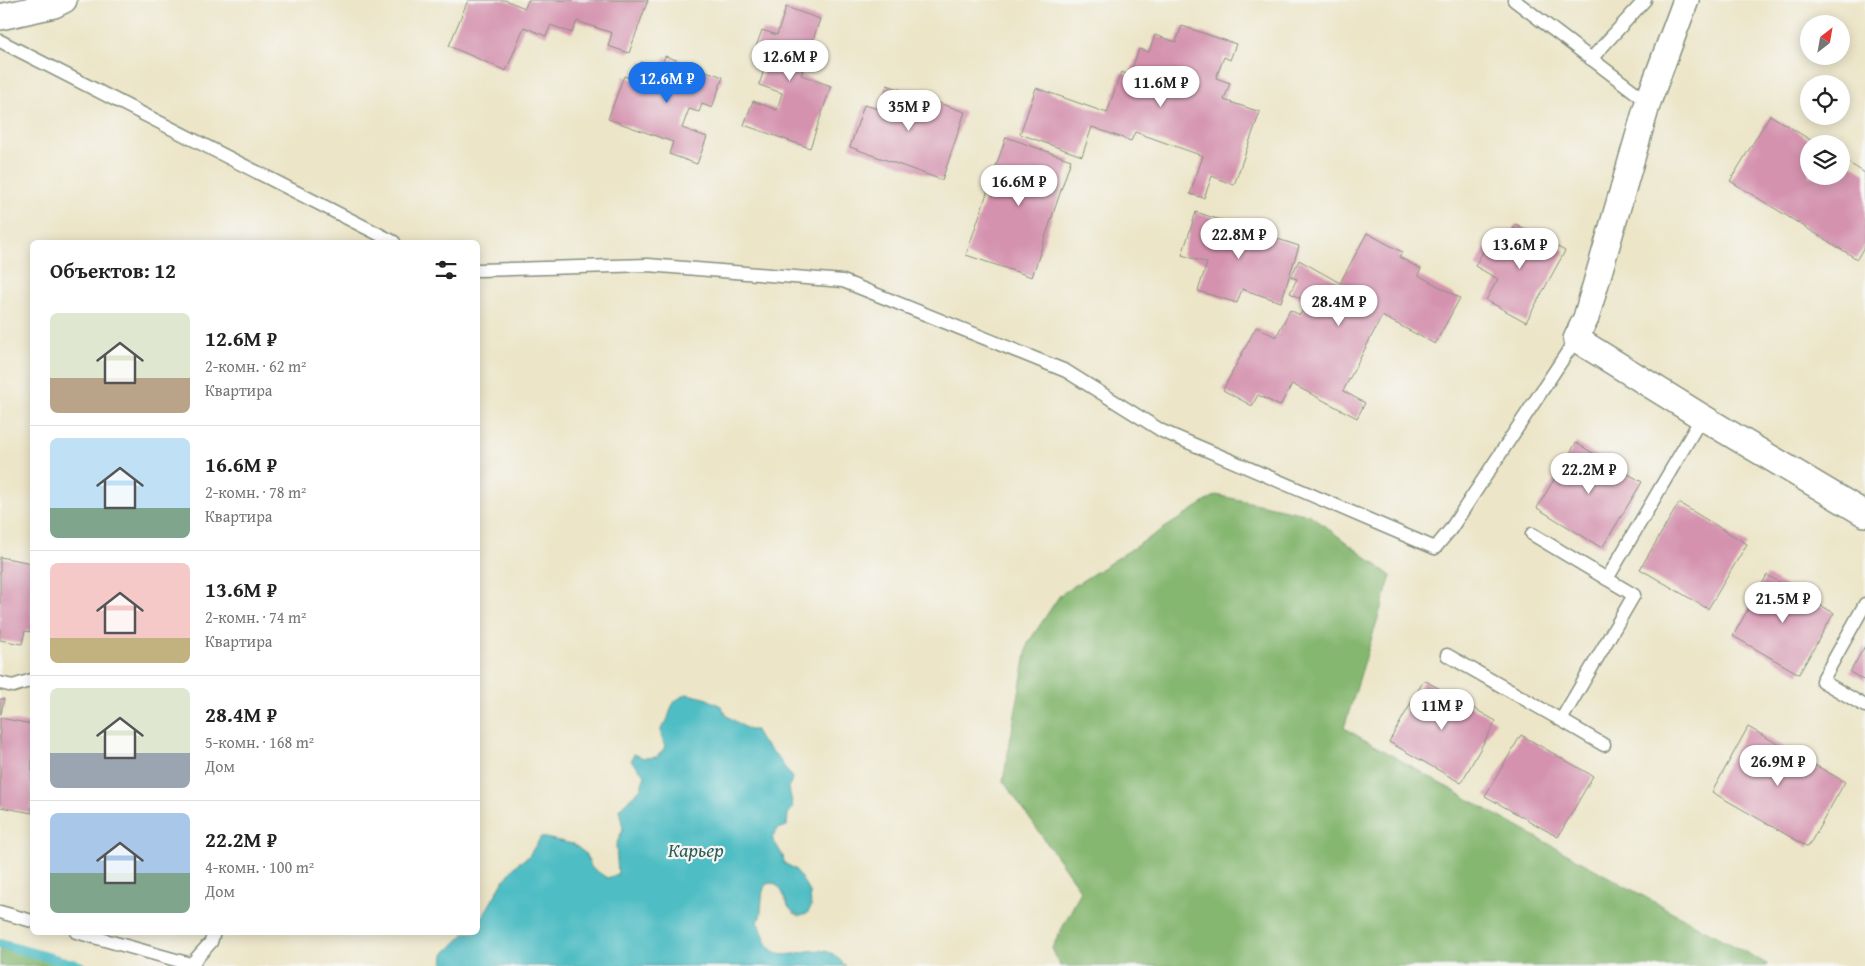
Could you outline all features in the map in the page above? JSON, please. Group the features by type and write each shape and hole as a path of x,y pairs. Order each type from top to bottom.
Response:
{"street":[{"path":"0,17 54,5 64,0"},
{"path":"1686,0 1648,102 1586,318 1576,339 1865,514"}],"lane":[{"path":"1514,0 1648,102"},
{"path":"1591,59 1645,0"},
{"path":"0,41 390,240"},
{"path":"480,270 648,265 844,281 1066,371 1162,431 1435,548 1450,530 1576,339"},
{"path":"1607,579 1702,417"},
{"path":"1532,534 1634,595 1561,720"},
{"path":"1865,604 1822,681 1865,706"},
{"path":"1447,654 1604,745"},
{"path":"0,683 13,686 30,681"},
{"path":"0,912 30,920"},
{"path":"87,935 194,965 194,961 211,942 213,935"}],"green space":[{"path":"1216,495 1310,515 1391,576 1344,728 1498,816 1767,964 1766,966 1060,966 1052,948 1081,891 1003,781 1028,643 1060,595"},
{"path":"0,944 80,966 0,966"}],"water":[{"name":"Карьер","path":"687,694 705,698 721,706 727,716 749,730 756,730 759,739 777,756 792,778 789,788 793,808 788,814 787,826 778,829 772,838 783,856 784,863 795,869 810,892 811,907 807,914 800,916 794,913 779,888 774,883 766,884 758,923 768,945 776,953 782,955 814,950 823,951 833,954 846,966 443,966 444,954 463,935 480,935 480,918 502,883 517,864 528,857 541,837 573,844 585,853 591,867 607,878 618,874 616,845 623,829 619,809 641,788 645,775 631,761 634,754 644,758 657,757 665,747 661,735 662,727 667,721 675,702"}],"building":[{"path":"468,0 505,0 525,8 528,0 648,0 629,53 608,46 612,33 577,21 572,33 551,25 546,36 524,27 506,71 449,46"},
{"path":"786,7 820,19 801,75 831,86 810,148 744,125 753,101 777,110 782,93 759,85 770,52 756,47 762,30 777,35"},
{"path":"1182,26 1236,44 1230,60 1224,57 1216,78 1230,83 1224,100 1260,112 1234,185 1212,176 1204,198 1190,194 1203,156 1135,132 1131,141 1092,127 1082,156 1020,134 1036,88 1107,113 1121,72 1130,75 1139,49 1149,52 1155,35 1176,42"},
{"path":"665,56 723,77 712,108 702,104 699,112 689,109 682,128 707,137 697,164 669,154 673,142 608,119 624,76 634,80 641,62 660,69"},
{"path":"887,85 965,112 942,180 850,147 864,105 879,109"},
{"path":"1770,115 1802,135 1800,135 1800,185 1850,185 1850,164 1865,173 1865,245 1857,259 1730,181"},
{"path":"1006,137 1071,160 1032,277 966,255"},
{"path":"1196,212 1299,246 1281,302 1242,289 1237,303 1198,291 1207,263 1182,255"},
{"path":"1516,224 1565,251 1526,322 1486,300 1498,279 1475,266 1490,239 1503,246"},
{"path":"1367,233 1402,252 1399,257 1421,269 1418,275 1460,298 1435,344 1382,316 1343,391 1365,403 1357,418 1292,384 1280,406 1258,395 1252,406 1223,390 1256,327 1276,337 1290,310 1300,315 1307,302 1290,293 1297,279 1291,277 1299,260 1340,283"},
{"path":"1576,443 1642,482 1602,548 1537,508"},
{"path":"1679,503 1747,544 1708,609 1640,569"},
{"path":"0,557 30,563 30,632 25,631 22,644 0,640"},
{"path":"1767,575 1834,613 1799,674 1733,636"},
{"path":"1865,646 1865,681 1850,672"},
{"path":"1424,680 1496,721 1461,783 1389,742"},
{"path":"0,699 4,699 1,714 0,714"},
{"path":"0,718 30,724 30,813 0,807"},
{"path":"1748,727 1845,782 1808,847 1712,792"},
{"path":"1521,735 1593,776 1558,837 1485,796"}],"waterway":[{"path":"0,944 80,966"}]}
